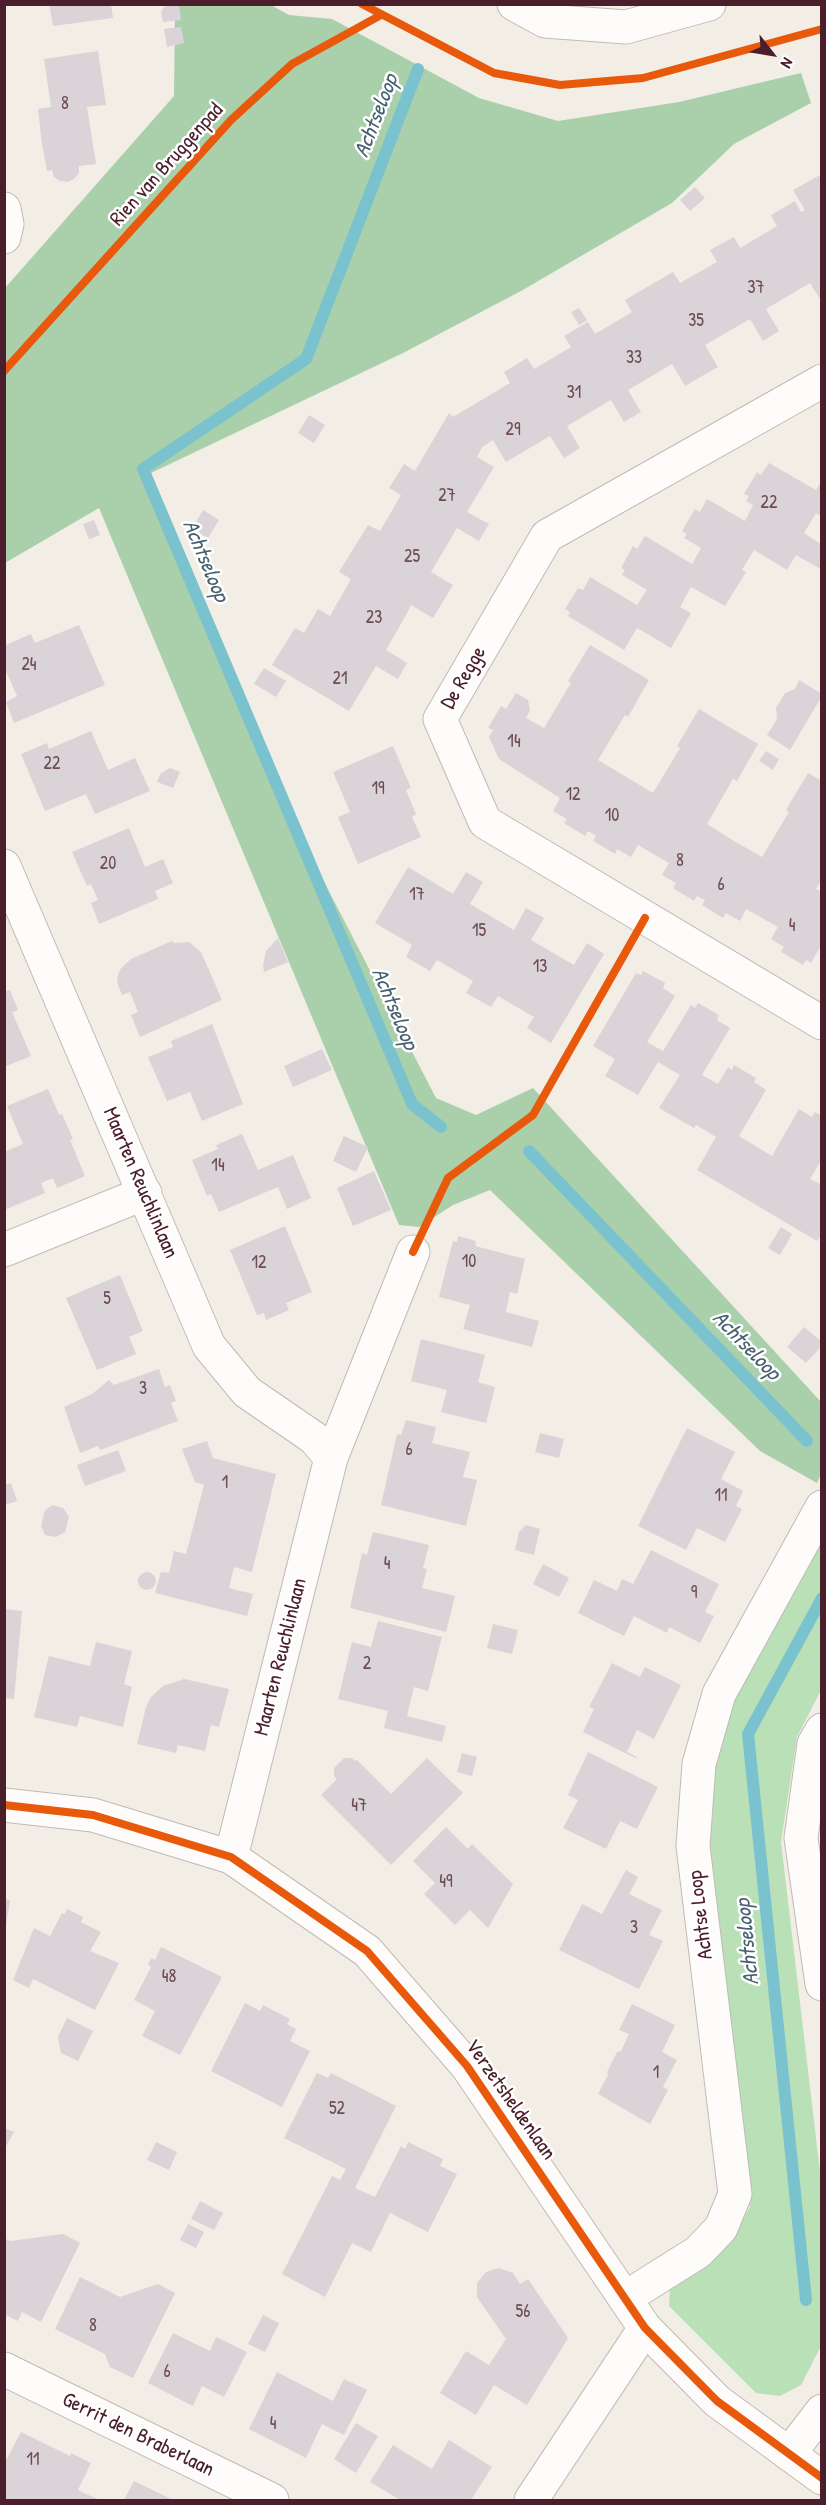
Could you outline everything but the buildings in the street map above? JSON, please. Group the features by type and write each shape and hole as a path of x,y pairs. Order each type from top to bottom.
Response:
{"street":[{"path":"514,4 545,21 626,27 710,4"},
{"path":"4,209 7,224 4,237"},
{"name":"De Regge","path":"822,381 547,536 440,719 485,822 822,1023"},
{"name":"Maarten Reuchlinlaan","path":"4,866 209,1346 247,1392 314,1438 331,1458"},
{"path":"4,1250 145,1193"},
{"name":"Maarten Reuchlinlaan","path":"231,1857 331,1458 413,1252"},
{"name":"Achtse Loop","path":"625,2298 698,2252 721,2228 735,2194 693,1846 699,1764 719,1694 822,1507"},
{"path":"822,1730 814,1744 801,1838 822,1984"},
{"name":"Verzetsheldenlaan","path":"4,1805 93,1815 231,1857 367,1951 467,2066 645,2328 717,2401 822,2478"},
{"path":"531,2500 645,2328"},
{"name":"Gerrit den Braberlaan","path":"4,2369 272,2500"},
{"path":"789,2454 822,2411"}],"green space":[{"path":"175,5 271,5 289,15 332,19 479,98 558,121 679,102 801,73 811,103 734,144 672,203 521,291 403,353 151,473 319,872 436,1098 476,1115 533,1088 821,1402 821,1474 817,1483 760,1451 490,1190 453,1205 419,1227 399,1225 99,508 5,563 5,288 174,96"},
{"path":"821,1533 821,1690 797,1737 781,1842 820,2172 821,2346 801,2385 780,2396 756,2393 669,2306 670,2286 731,2238 750,2207 708,1843 715,1763 734,1696"}],"waterway":[{"name":"Achtseloop","path":"418,69 306,359 143,469 412,1104 441,1127"},
{"name":"Achtseloop","path":"529,1151 807,1441"},
{"name":"Achtseloop","path":"806,2300 748,1734 822,1598"}],"cycle path":[{"path":"362,4 494,73 560,85 643,78 822,29"},
{"name":"Rien van Bruggenpad","path":"4,371 231,120 292,64 381,15"},
{"path":"413,1252 448,1178 533,1115 645,918"},
{"path":"4,1805 93,1815 231,1857 367,1951 467,2066 645,2328 717,2401 822,2478"}]}
